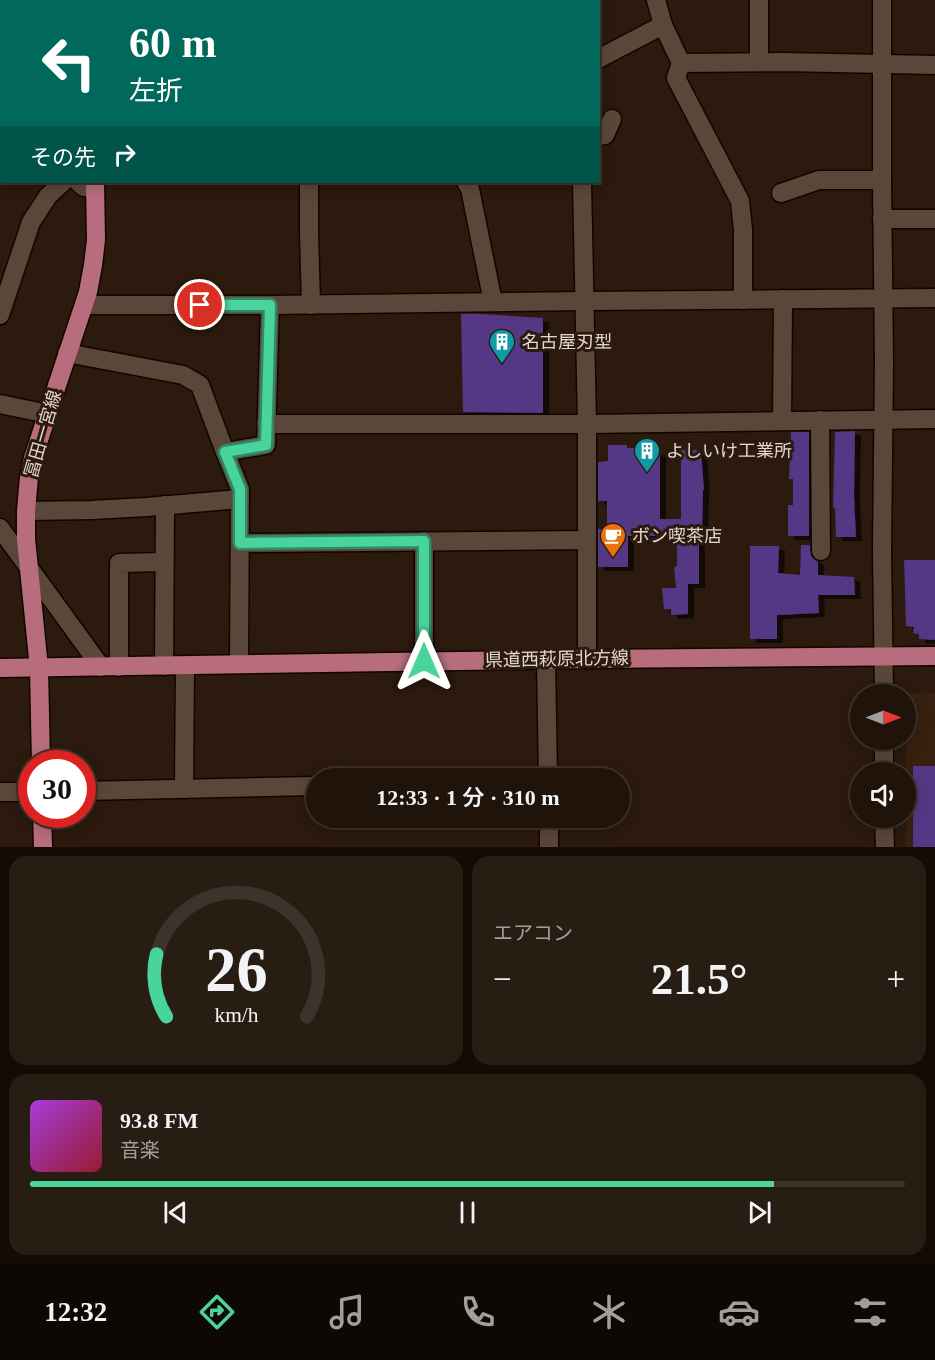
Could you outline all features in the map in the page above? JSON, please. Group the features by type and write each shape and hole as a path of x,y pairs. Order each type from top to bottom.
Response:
{"main road":[{"name":"冨田一宮線","path":"41,750 39,668 26,538 26,511 33,458 88,292 96,240 89,184"},
{"name":"県道西萩原北方線","path":"0,668 587,658 935,656"},
{"path":"42,828 43,847"}],"street":[{"path":"759,0 759,62"},
{"path":"882,0 884,684"},
{"path":"659,2 663,25 681,63 675,78 740,201 743,230 743,300"},
{"path":"600,58 663,25"},
{"path":"681,63 935,65"},
{"path":"600,136 605,135 612,119"},
{"path":"781,193 819,180 882,180"},
{"path":"0,315 31,222 48,196 62,183"},
{"path":"309,183 311,305"},
{"path":"467,183 470,189 493,302"},
{"path":"582,183 587,424 587,658"},
{"path":"882,219 935,219"},
{"path":"84,305 311,305 935,298"},
{"path":"782,421 783,299"},
{"path":"225,452 266,445 270,305"},
{"path":"68,353 183,375 200,385 240,489 239,664"},
{"path":"0,404 48,414"},
{"path":"266,424 587,424 935,419"},
{"path":"820,420 821,551"},
{"path":"26,511 165,506 240,499"},
{"path":"164,666 165,506"},
{"path":"0,528 30,569 110,667"},
{"path":"240,543 587,540"},
{"path":"424,541 424,661"},
{"path":"110,667 119,563 164,562"},
{"path":"546,659 548,768"},
{"path":"184,789 185,666"},
{"path":"96,791 306,786"},
{"path":"0,792 18,792"},
{"path":"549,828 549,847"},
{"path":"884,828 885,847"}],"shaded area":[{"path":"916,693 935,693 935,847 906,847 906,828 916,828 916,762 906,762 906,750 916,750"}],"building":[{"name":"名古屋刃型","path":"461,314 543,318 543,413 463,412"},
{"path":"855,431 856,537 836,537 835,508 833,507 835,432"},
{"path":"791,432 809,432 809,536 788,536 788,505 793,505 793,479 789,479"},
{"path":"608,445 627,445 627,448 651,448 650,452 660,451 660,519 681,519 681,450 701,450 704,490 702,537 699,537 699,584 688,584 688,614 671,615 671,609 664,609 662,588 676,588 674,567 677,566 677,537 628,536 628,567 598,567 598,529 607,529 607,501 598,501 598,462 608,461"},
{"path":"801,545 810,545 811,556 818,562 818,575 854,577 855,595 818,595 819,613 777,615 777,639 750,639 750,546 779,546 778,573 800,575"},
{"path":"904,560 935,560 935,640 919,639 919,634 913,633 914,627 906,626"},
{"path":"916,766 935,766 935,847 913,847 913,828 916,828"}],"place":[{"name":"名古屋刃型","path":"502,365"},
{"name":"よしいけ工業所","path":"647,474"},
{"name":"ボン喫茶店","path":"613,559"}],"route":[{"path":"200,305 270,305 266,445 225,452 240,489 240,543 424,541 424,661"}]}
